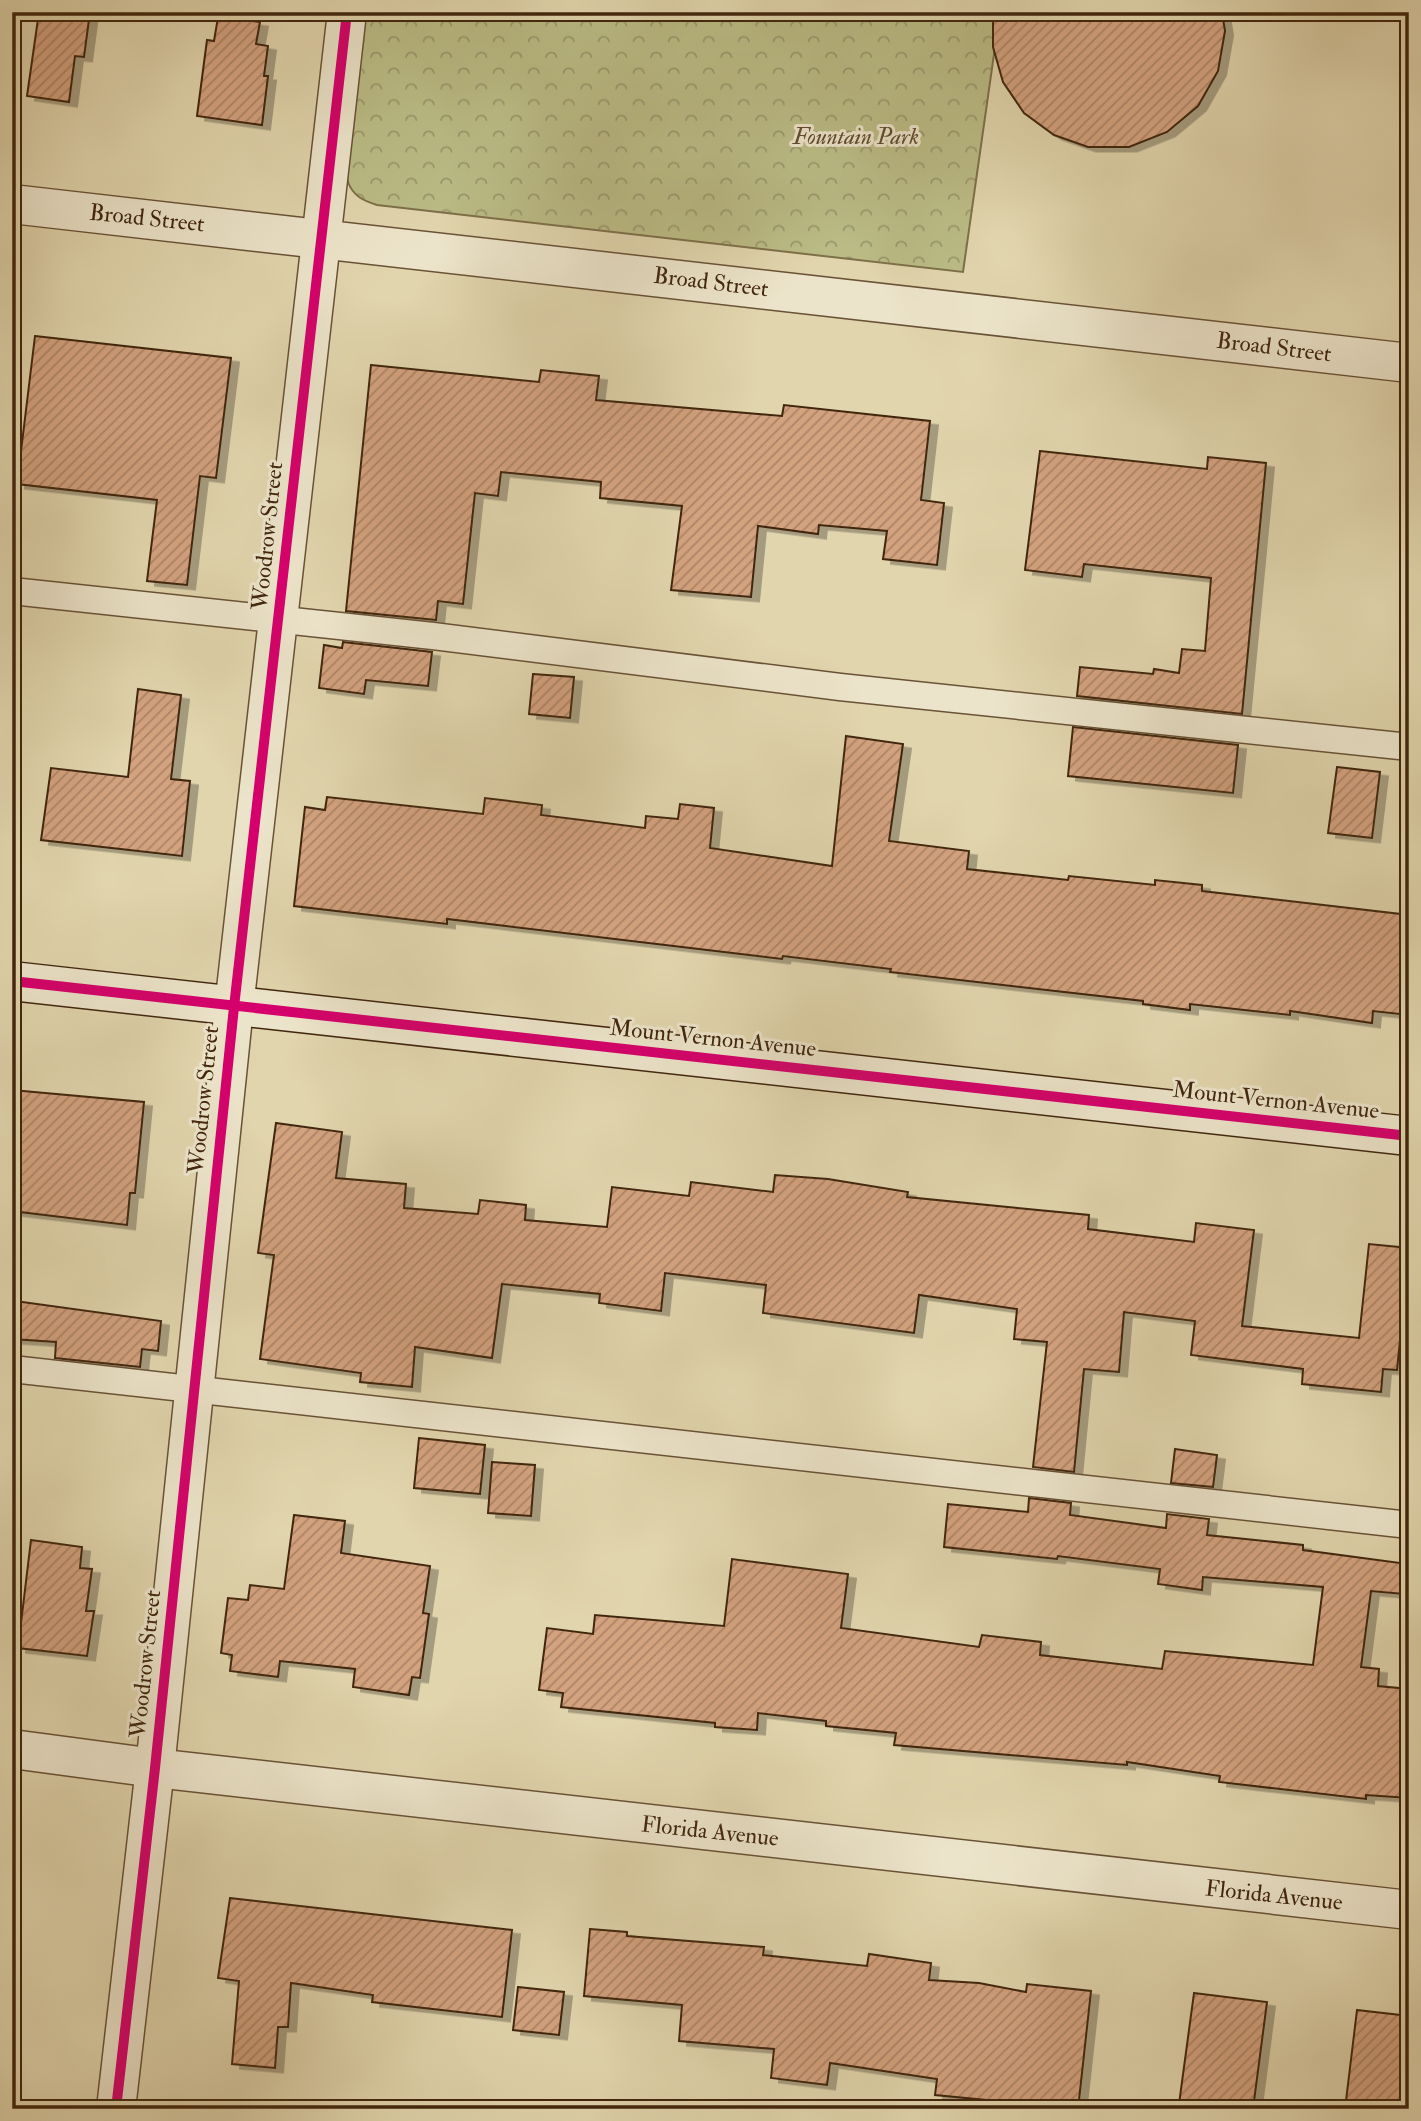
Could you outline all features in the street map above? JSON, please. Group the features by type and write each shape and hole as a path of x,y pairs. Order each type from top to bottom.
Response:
{"street":[{"name":"Woodrow Street","path":"116,2109 155,1768 234,1007 347,12"},
{"name":"Broad Street","path":"12,204 322,237 1409,363"},
{"name":"Mount Vernon Avenue","path":"12,981 1409,1136"},
{"name":"Florida Avenue","path":"12,1749 155,1768 1409,1910"}],"lane":[{"path":"12,591 279,619 854,689 1409,747"},
{"path":"12,1369 1409,1525"}],"green space":[{"name":"Fountain Park","path":"363,12 1000,12 963,272 368,202 353,191 346,169 348,127"}],"building":[{"path":"39,12 90,12 84,57 75,56 69,102 27,96"},
{"path":"993,12 1222,12 1225,31 1218,71 1198,106 1167,132 1129,147 1088,147 1054,135 1024,113 1003,82 993,47"},
{"path":"218,17 260,22 256,44 268,46 264,76 268,76 262,125 197,116 207,40 214,41"},
{"path":"35,336 231,358 216,478 200,476 187,585 147,581 157,500 17,484"},
{"path":"371,365 539,382 541,370 599,376 596,400 782,416 784,405 930,421 921,500 944,503 937,565 883,559 887,531 819,525 818,534 758,526 751,597 671,590 682,506 600,498 601,482 501,472 498,496 475,493 463,604 438,601 436,620 346,611"},
{"path":"1040,451 1207,469 1208,457 1266,463 1242,714 1077,696 1080,667 1153,674 1154,669 1179,673 1182,649 1205,651 1211,578 1084,564 1082,577 1025,570"},
{"path":"343,642 432,652 428,686 366,680 364,694 319,688 324,645 342,648"},
{"path":"533,674 574,677 570,718 529,714"},
{"path":"138,689 181,695 171,779 190,781 182,856 41,840 51,768 128,777"},
{"path":"1073,727 1238,745 1233,793 1068,776"},
{"path":"846,736 903,744 889,841 969,851 967,869 1068,880 1069,876 1155,885 1155,880 1202,885 1202,891 1409,915 1409,1015 1373,1011 1372,1023 1290,1011 1290,1015 1190,1004 1190,1010 1143,1004 1143,1001 890,972 891,969 783,956 782,959 447,919 447,924 294,906 305,807 325,810 327,797 483,814 485,798 542,805 541,815 645,828 646,816 678,819 680,804 714,808 710,848 832,866"},
{"path":"1337,767 1380,772 1372,838 1328,833"},
{"path":"12,1090 144,1102 135,1193 130,1193 127,1225 12,1211"},
{"path":"276,1123 342,1132 336,1178 406,1184 404,1208 478,1214 480,1200 526,1205 525,1220 607,1227 612,1187 689,1196 691,1182 773,1192 775,1175 828,1179 908,1192 907,1197 1089,1215 1088,1229 1194,1242 1196,1223 1254,1230 1242,1326 1359,1338 1369,1244 1409,1248 1409,1322 1402,1321 1397,1370 1383,1369 1381,1392 1302,1384 1303,1369 1191,1355 1195,1321 1124,1312 1119,1372 1084,1369 1074,1472 1033,1467 1047,1342 1014,1339 1017,1309 919,1295 914,1333 763,1313 766,1285 665,1273 661,1311 599,1303 600,1294 502,1284 492,1358 415,1347 412,1387 360,1382 361,1373 260,1359 274,1255 258,1253"},
{"path":"15,1301 161,1321 158,1351 142,1349 140,1367 55,1358 56,1342 12,1339"},
{"path":"419,1438 485,1445 480,1494 414,1488"},
{"path":"1175,1449 1217,1455 1213,1487 1171,1483"},
{"path":"492,1462 535,1465 531,1516 488,1513"},
{"path":"1029,1498 1071,1503 1070,1515 1166,1528 1167,1514 1209,1519 1207,1535 1303,1545 1303,1550 1408,1564 1404,1594 1371,1591 1361,1667 1379,1669 1378,1686 1409,1689 1409,1798 1366,1795 1366,1799 1219,1782 1220,1776 1127,1762 1127,1765 894,1745 896,1733 826,1726 826,1721 758,1713 757,1730 715,1727 715,1723 561,1707 563,1693 539,1690 547,1628 593,1634 595,1615 724,1626 732,1559 848,1574 841,1628 979,1647 982,1635 1041,1642 1040,1655 1162,1669 1165,1651 1313,1665 1323,1587 1203,1577 1202,1590 1158,1584 1160,1569 1058,1556 1057,1559 944,1547 948,1504 1028,1512"},
{"path":"294,1515 345,1521 341,1553 430,1566 423,1613 429,1614 420,1678 412,1677 409,1695 353,1687 355,1669 280,1661 278,1677 230,1671 232,1655 221,1653 228,1598 248,1600 250,1585 284,1589"},
{"path":"31,1540 82,1547 80,1568 92,1569 86,1611 94,1611 87,1656 18,1648"},
{"path":"230,1898 512,1930 502,2017 372,2002 373,1995 291,1983 288,2027 278,2027 275,2068 232,2064 239,1981 218,1978"},
{"path":"590,1929 627,1932 627,1936 764,1947 763,1955 867,1966 869,1954 931,1963 929,1980 979,1983 1026,1992 1027,1984 1091,1991 1078,2109 1028,2109 1028,2104 935,2095 937,2079 830,2063 827,2085 771,2078 774,2049 679,2041 682,2005 584,1996"},
{"path":"518,1987 564,1992 559,2035 513,2030"},
{"path":"1194,1993 1267,2002 1253,2109 1179,2104"},
{"path":"1357,2010 1409,2016 1409,2052 1402,2109 1345,2109"}],"cycle path":[{"path":"116,2109 155,1768 234,1007 347,12"},
{"path":"12,981 1409,1136"}]}
